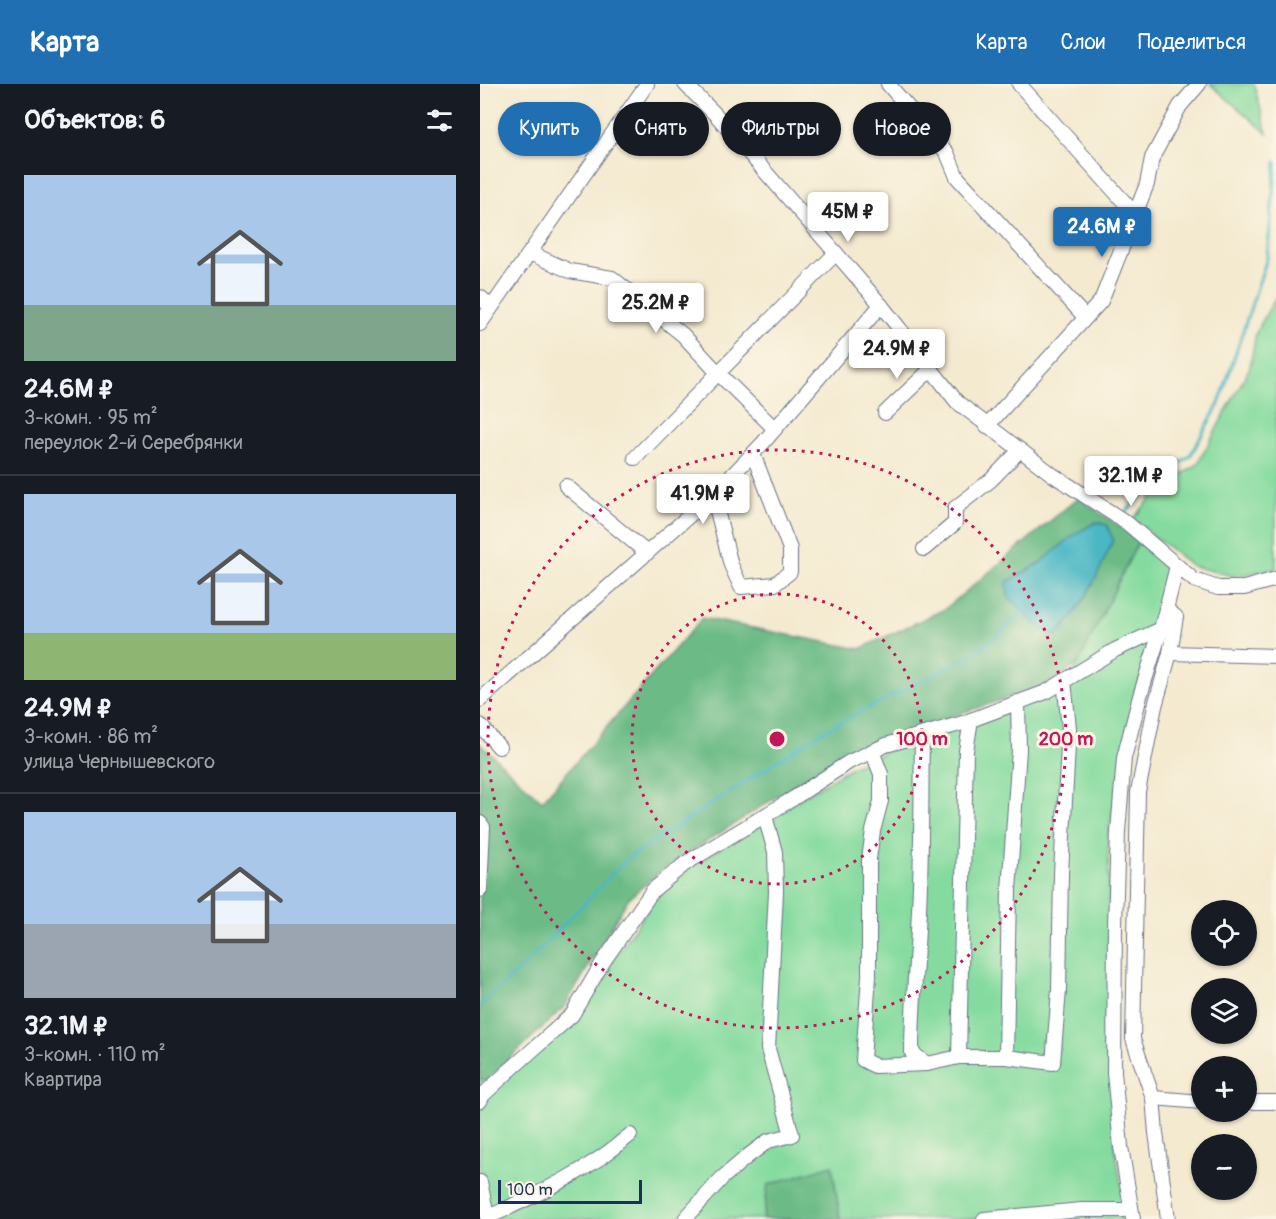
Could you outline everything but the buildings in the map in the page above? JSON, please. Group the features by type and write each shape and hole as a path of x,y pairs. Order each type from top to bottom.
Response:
{"street":[{"path":"480,324 647,84"},
{"path":"686,84 716,115 881,305 957,402 1020,450 1127,523 1194,580 1218,588 1244,588 1276,579"},
{"path":"888,84 947,153 957,177 1085,317"},
{"path":"1019,84 1134,213"},
{"path":"987,426 1101,301 1147,184 1152,158 1180,106 1199,84"},
{"path":"530,253 570,271 612,278 683,335 719,374 776,429"},
{"path":"635,458 836,253"},
{"path":"480,297 491,307"},
{"path":"480,700 713,495 776,429 881,305"},
{"path":"885,413 931,369"},
{"path":"924,549 955,523 955,507 991,480 1020,450"},
{"path":"713,495 731,565 741,587 775,584 790,572 790,549 753,454"},
{"path":"566,486 647,553"},
{"path":"984,1219 1024,1214 1123,1210 1132,1213 1121,1147 1114,1072 1114,924 1119,816 1124,758 1177,566"},
{"path":"1166,609 1176,617 1138,792 1132,1039 1153,1098 1168,1219"},
{"path":"480,1101 483,1095 572,1015 603,962 653,890 686,863 849,762 886,745 970,720 1046,692 1114,650 1161,628"},
{"path":"1170,653 1276,656"},
{"path":"872,751 881,774 881,801 869,859 869,976 863,1060 875,1066 927,1064 960,1057 1006,1057 1053,1063 1059,990 1061,873 1069,728 1064,681"},
{"path":"1006,1057 1009,890 1019,750 1018,702"},
{"path":"960,1057 966,751 970,720"},
{"path":"480,725 499,747"},
{"path":"922,735 922,839 912,1053 927,1064"},
{"path":"684,1219 722,1178 747,1156 768,1141 792,1135 768,1049 776,852 765,816"},
{"path":"480,823 483,827 480,890"},
{"path":"1153,1098 1191,1101"},
{"path":"1257,1102 1276,1102"},
{"path":"480,1182 487,1217 545,1190 613,1150 630,1135"}],"green space":[{"path":"1210,84 1254,84 1267,133"},
{"path":"1276,296 1276,569 1233,576 1192,566 1133,519 1160,488 1197,465 1250,367 1256,333"},
{"path":"1078,498 1139,540 1078,664 1045,686 875,741 837,758 662,870 628,899 565,1006 487,1080 480,1079 480,744 542,801 702,618 860,649 945,609"},
{"path":"1139,540 1172,568 1133,705 1108,835 1115,1146 1127,1219 840,1219 832,1166 768,1185 763,1219 480,1219 480,1079 502,1083 608,966 660,892 685,870 851,767 1070,680"},
{"path":"832,1165 840,1219 763,1219 768,1185"}],"water":[{"path":"1096,522 1107,525 1113,540 1082,603 1056,636 1035,624 1008,596 1007,582 1040,563 1075,534"}],"waterway":[{"path":"1126,512 1152,483 1190,456 1219,404 1267,258 1276,162"},
{"path":"480,1005 526,964 628,858 822,732 975,653 1024,612"}]}
